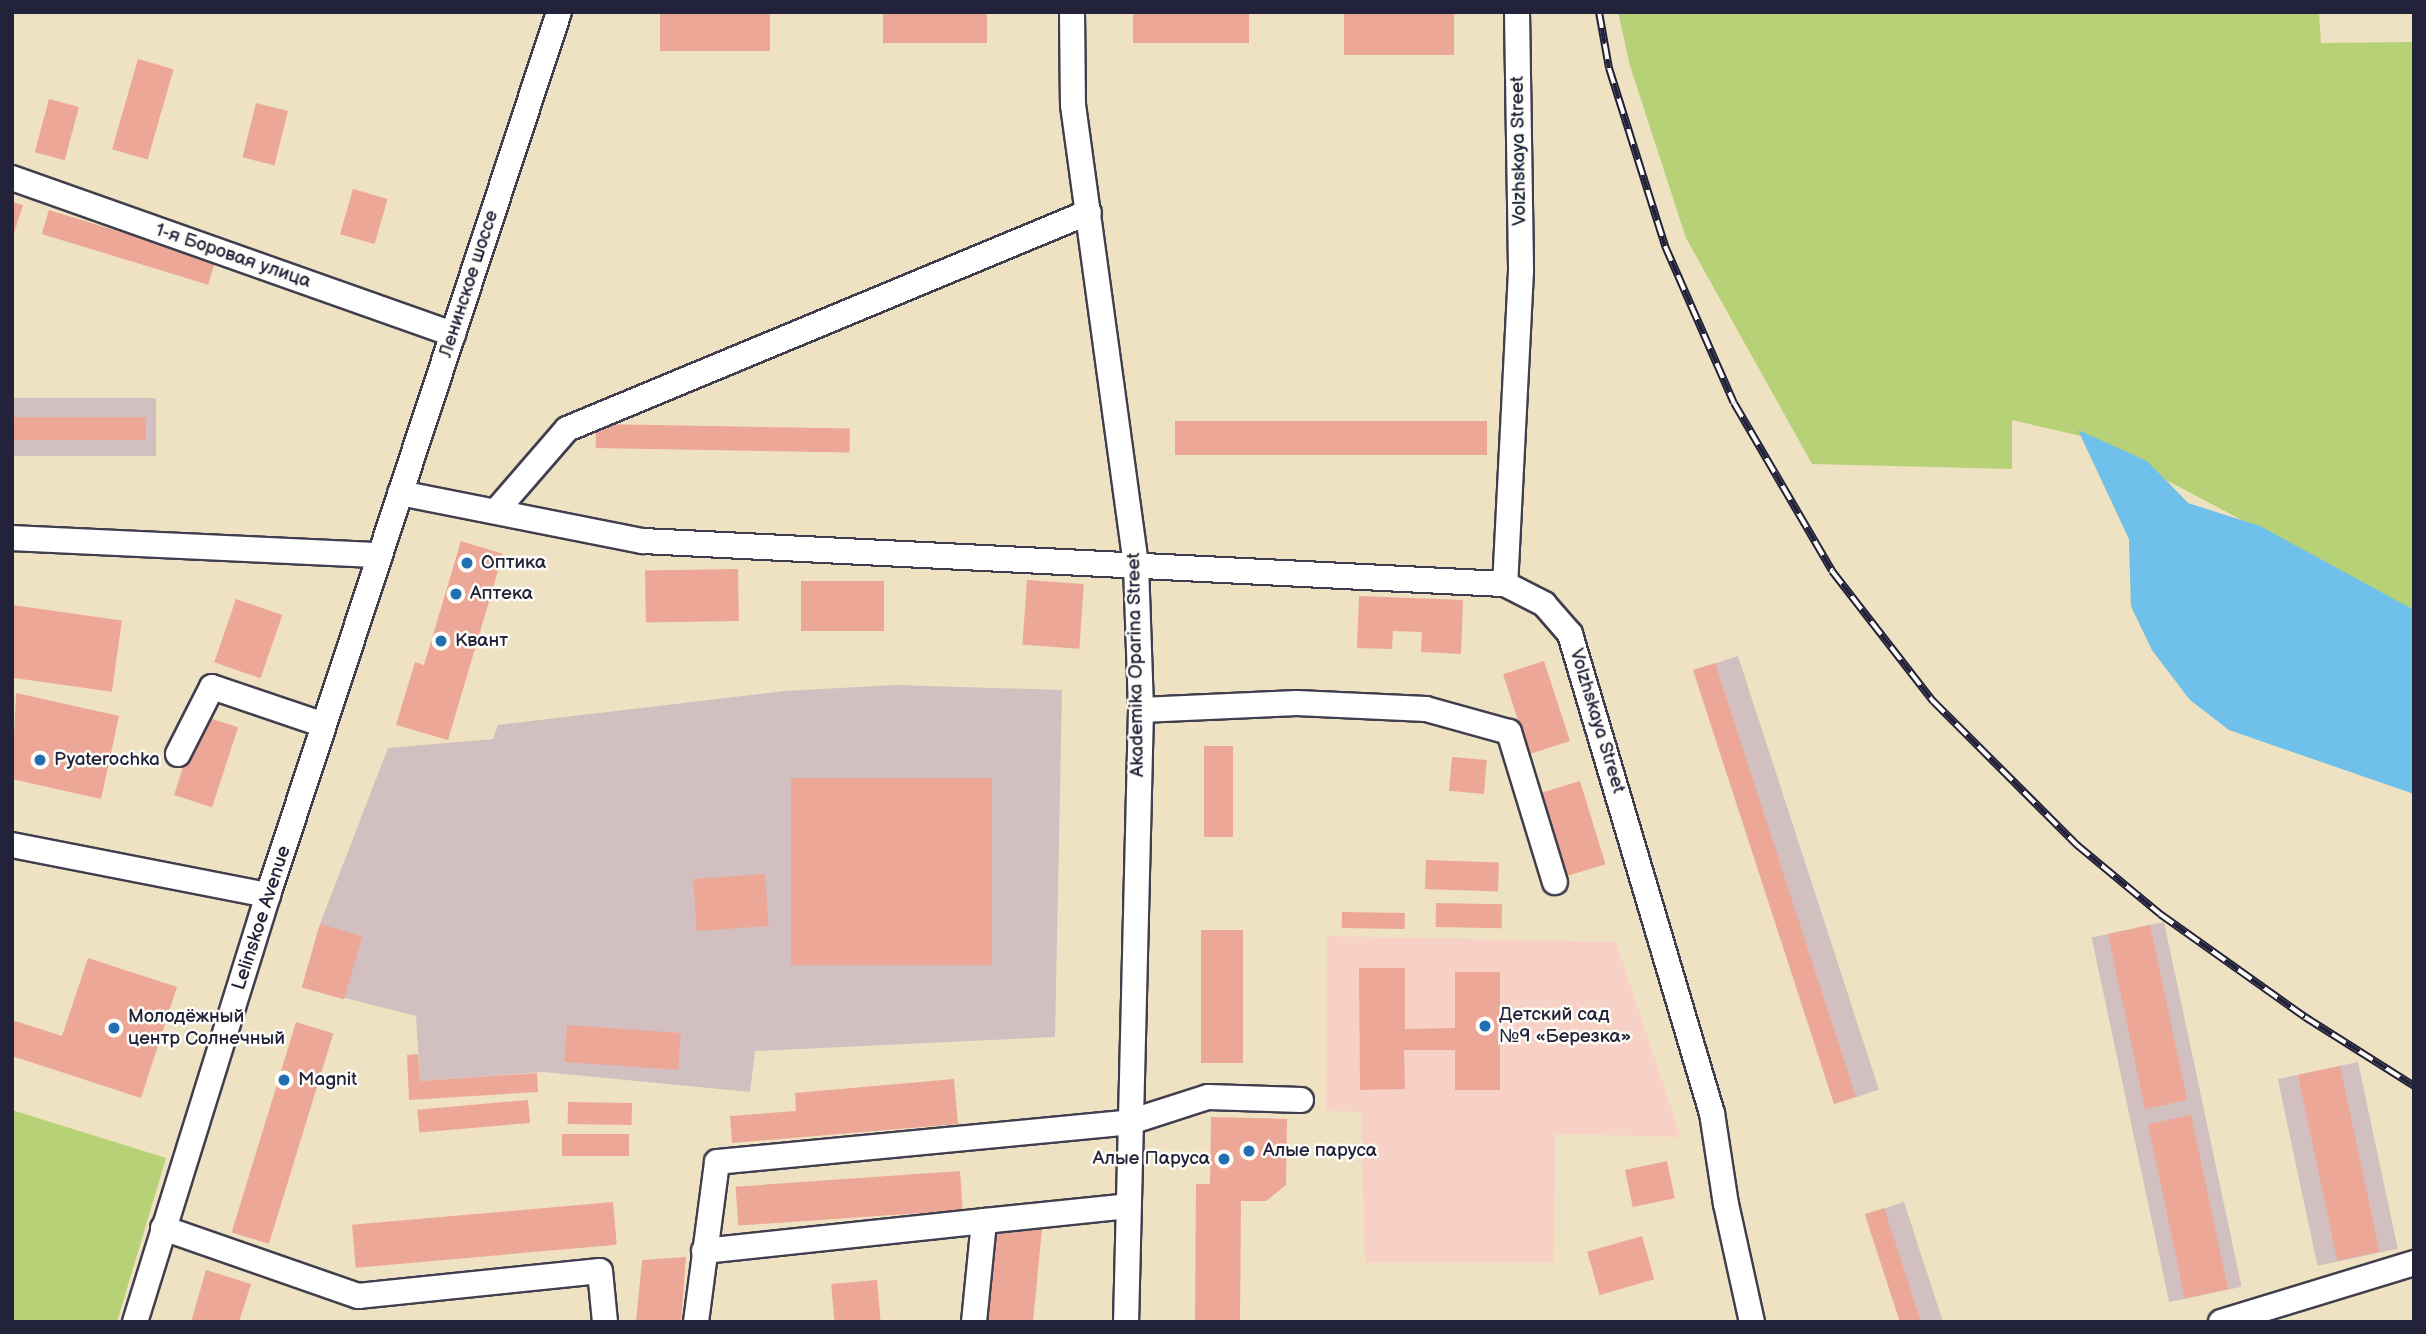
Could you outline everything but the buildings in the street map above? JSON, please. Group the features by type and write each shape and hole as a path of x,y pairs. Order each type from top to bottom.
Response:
{"street":[{"name":"Ленинское шоссе","path":"379,555 559,12"},
{"name":"Akademika Oparina Street","path":"1072,12 1073,105 1136,565 1141,710 1126,1322"},
{"name":"Volzhskaya Street","path":"1517,12 1521,271 1505,584 1544,604 1570,634 1712,1113 1726,1204 1752,1322"},
{"name":"1-я Боровая улица","path":"12,178 453,334"},
{"path":"496,511 568,429 1089,212"},
{"path":"400,493 643,541 1505,584"},
{"path":"12,538 379,555"},
{"name":"Lelinskoe Avenue","path":"135,1322 268,895 379,555"},
{"path":"178,754 212,687 324,725"},
{"path":"1141,710 1297,703 1426,709 1509,732 1555,882"},
{"path":"12,845 268,895"},
{"path":"696,1322 717,1161 1130,1122 1208,1097 1301,1100"},
{"path":"704,1251 1128,1206"},
{"path":"974,1322 984,1221"},
{"path":"163,1228 358,1296 600,1271 605,1322"},
{"path":"2221,1322 2414,1263"}],"shaded area":[{"path":"12,398 156,398 156,456 12,456"},
{"path":"1738,656 1879,1090 1834,1104 1693,671"},
{"path":"895,685 1062,690 1055,1037 755,1051 750,1092 544,1072 420,1081 416,1016 302,987 320,924 388,748 493,739 498,725 785,691"},
{"path":"2164,922 2242,1287 2169,1302 2092,937"},
{"name":"Детский сад №9 «Березка»","path":"1327,936 1616,942 1681,1137 1555,1134 1554,1263 1365,1263 1361,1112 1326,1111"},
{"path":"2358,1062 2398,1249 2318,1266 2278,1079"},
{"path":"1904,1202 1943,1322 1900,1322 1865,1215"}],"green space":[{"path":"1618,12 2319,12 2321,43 2414,42 2414,611 2166,480 2188,503 2190,700 2152,650 2131,606 2129,539 2081,436 2012,420 2012,469 1812,464 1686,238 1630,66"},
{"path":"12,1110 166,1158 117,1322 12,1322"}],"water":[{"path":"2078,430 2147,461 2188,503 2260,526 2414,610 2414,794 2229,730 2190,700 2152,650 2131,606 2129,539"}],"railway":[{"path":"1599,12 1609,68 1665,246 1734,403 1832,571 1933,701 2077,845 2160,914 2305,1017 2414,1086"}],"place":[{"name":"Оптика","path":"467,563"},
{"name":"Аптека","path":"456,594"},
{"name":"Квант","path":"441,641"},
{"name":"Pyaterochka","path":"40,760"},
{"name":"Детский сад №9 «Березка»","path":"1485,1026"},
{"name":"Молодёжный центр Солнечный","path":"114,1028"},
{"name":"Magnit","path":"284,1080"},
{"name":"Алые паруса","path":"1249,1151"},
{"name":"Алые Паруса","path":"1224,1159"}]}
